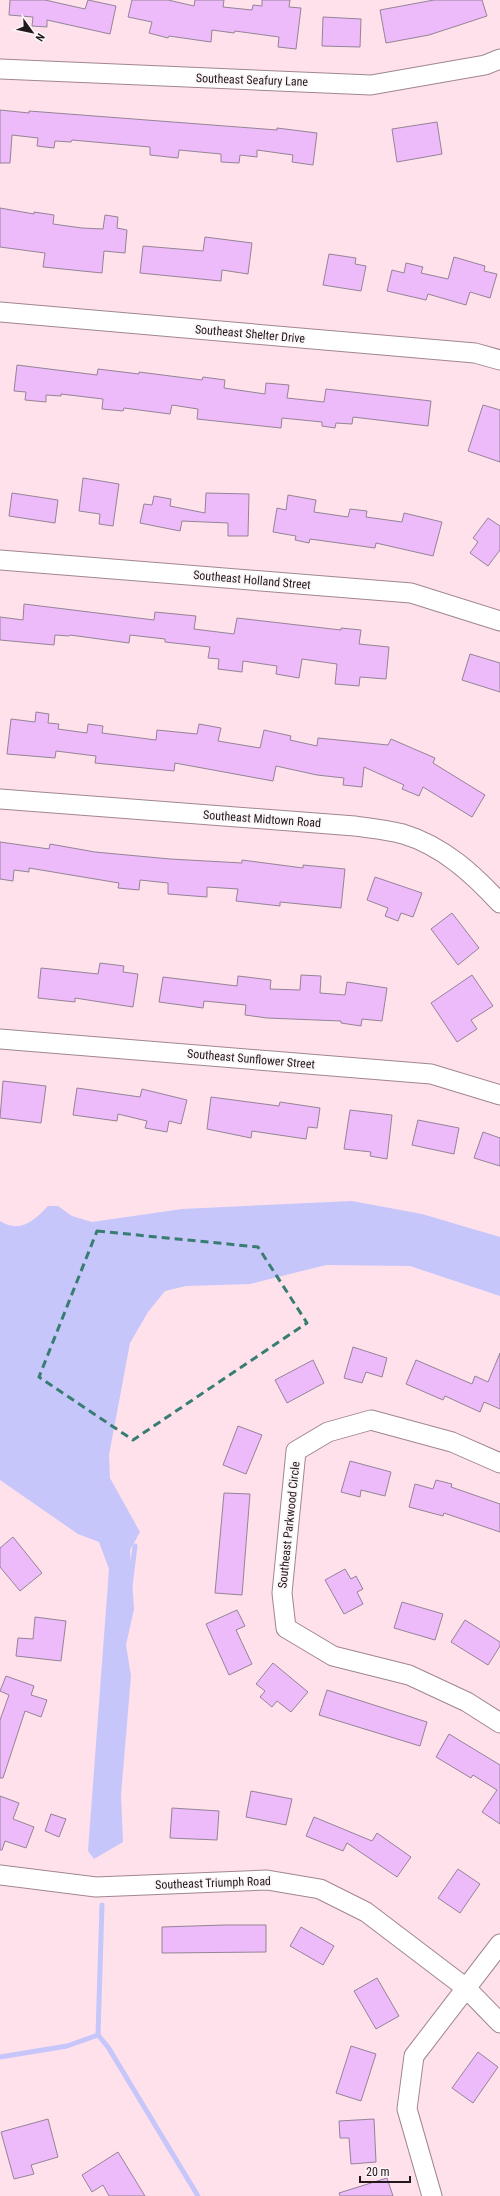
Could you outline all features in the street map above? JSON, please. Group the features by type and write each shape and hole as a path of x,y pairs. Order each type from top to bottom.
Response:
{"street":[{"name":"Southeast Seafury Lane","path":"0,69 371,85 485,65 500,59"},
{"name":"Southeast Shelter Drive","path":"0,312 475,353 500,360"},
{"name":"Southeast Holland Street","path":"0,560 411,593 500,621"},
{"name":"Southeast Midtown Road","path":"0,798 355,826 403,834 441,851 477,878 500,903"},
{"name":"Southeast Sunflower Street","path":"0,1039 431,1074 500,1095"},
{"name":"Southeast Parkwood Circle","path":"500,1463 452,1442 371,1420 328,1432 296,1452 282,1593 286,1628 333,1656 409,1675 467,1702 500,1723"},
{"name":"Southeast Triumph Road","path":"0,1875 96,1887 267,1880 320,1889 366,1912 466,1988 500,2023"},
{"path":"432,2196 407,2108 414,2056 500,1944"}],"highlighted area":[{"path":"97,1231 258,1247 307,1323 133,1440 39,1377"}],"water":[{"path":"352,1201 422,1214 500,1237 500,1296 410,1266 326,1265 250,1284 186,1286 165,1291 148,1312 130,1343 109,1455 110,1478 140,1532 130,1550 134,1609 126,1645 131,1676 121,1795 123,1842 94,1859 88,1851 109,1569 99,1542 78,1534 0,1480 0,1221 7,1225 21,1226 27,1224 38,1216 48,1206 58,1206 72,1216 92,1222 182,1209"}],"building":[{"path":"10,0 45,0 85,9 88,0 116,6 110,34 47,20 47,27 32,26 33,17 9,15"},
{"path":"132,0 168,0 194,6 195,0 224,0 223,7 252,10 253,5 262,6 262,0 290,0 289,7 301,8 296,49 278,47 279,37 235,31 234,33 212,30 211,42 169,36 168,38 149,33 152,22 128,17"},
{"path":"434,0 482,0 487,16 429,35 386,43 380,10"},
{"path":"323,17 361,19 360,47 322,46"},
{"path":"0,110 277,130 277,128 317,133 313,165 292,162 293,155 257,150 257,157 240,155 239,163 221,162 221,154 179,150 178,158 150,155 150,147 72,140 71,142 55,141 54,148 37,146 38,138 12,135 10,163 0,163"},
{"path":"437,122 442,154 397,162 392,129"},
{"path":"0,208 34,214 34,212 54,215 53,224 82,228 103,229 105,215 118,217 117,228 127,230 125,253 104,251 102,273 43,267 45,253 0,247"},
{"path":"205,237 252,243 248,274 222,270 221,281 140,273 143,246 203,251"},
{"path":"329,254 356,258 355,264 366,266 361,291 323,285"},
{"path":"454,257 485,266 484,271 497,274 490,298 470,292 466,305 428,294 426,300 387,291 392,270 404,273 406,263 423,267 421,273 448,279"},
{"path":"17,365 97,375 98,369 139,374 139,372 202,380 203,377 225,380 224,388 265,394 266,383 289,385 287,398 324,402 326,389 431,401 428,426 353,417 352,424 336,423 335,428 322,426 322,422 282,418 281,428 197,419 198,409 172,405 170,414 124,408 123,411 102,409 103,399 61,394 61,396 46,395 46,402 25,400 26,392 14,391"},
{"path":"483,405 500,410 500,462 468,451"},
{"path":"83,478 119,484 113,526 99,524 100,514 79,511"},
{"path":"12,493 58,500 55,523 9,516"},
{"path":"206,493 249,494 248,536 228,536 228,523 182,521 180,531 140,523 144,504 152,505 154,496 171,499 170,506 205,513"},
{"path":"288,495 316,500 314,512 348,517 350,509 367,511 366,517 402,522 404,513 442,522 433,556 376,543 375,548 310,539 309,543 295,540 296,536 273,532 277,508 286,510"},
{"path":"488,518 500,526 500,550 488,566 470,553 478,542 473,538"},
{"path":"24,604 154,620 155,612 196,616 194,629 234,634 237,618 341,630 341,628 361,630 359,644 389,647 386,679 360,677 359,686 335,684 337,664 302,659 299,678 276,674 277,666 243,661 242,672 218,669 219,659 208,658 210,647 165,642 165,639 130,635 129,643 70,635 55,635 54,645 0,640 0,617 23,620"},
{"path":"470,654 500,663 500,692 462,680"},
{"path":"36,712 49,714 48,723 59,724 58,729 87,733 88,724 103,726 102,733 156,740 157,730 197,734 199,724 221,728 218,741 260,748 264,730 291,736 290,740 317,746 318,738 388,745 391,739 435,758 433,763 485,795 472,817 423,787 419,796 402,789 404,785 364,767 362,787 343,785 344,778 317,775 276,766 273,781 175,763 174,771 95,763 96,756 56,751 55,758 7,754 11,719 35,722"},
{"path":"0,842 49,849 50,844 95,852 170,859 242,863 242,860 303,868 303,865 345,869 341,908 280,902 280,906 236,901 238,889 207,887 207,897 168,894 168,883 140,880 139,890 118,888 119,883 29,868 29,872 14,870 13,881 0,879"},
{"path":"375,877 422,893 413,917 401,913 398,921 385,916 388,908 367,900"},
{"path":"452,913 479,948 458,965 431,929"},
{"path":"100,963 124,966 123,972 138,974 133,1007 75,998 75,1002 38,998 41,968 98,974"},
{"path":"301,975 321,976 320,993 345,995 347,982 387,988 382,1021 362,1019 361,1026 341,1023 341,1021 267,1018 245,1015 246,1005 204,1001 203,1008 159,1002 163,977 237,986 238,976 271,980 270,989 300,990"},
{"path":"472,975 493,1006 471,1020 477,1029 457,1042 431,1003"},
{"path":"3,1081 46,1086 41,1123 0,1118"},
{"path":"77,1088 140,1097 142,1089 187,1100 181,1124 169,1121 167,1132 145,1128 147,1121 118,1114 117,1121 73,1115"},
{"path":"211,1097 279,1106 280,1102 320,1108 317,1128 308,1127 306,1139 252,1131 251,1138 207,1129"},
{"path":"350,1110 392,1115 387,1159 370,1156 371,1152 344,1149"},
{"path":"418,1120 459,1128 454,1154 412,1145"},
{"path":"483,1132 500,1138 500,1166 474,1158"},
{"path":"353,1347 387,1358 382,1377 366,1372 362,1383 344,1378"},
{"path":"500,1353 500,1409 484,1402 480,1412 445,1396 443,1400 406,1384 416,1360 472,1384 475,1376 488,1382"},
{"path":"313,1360 324,1383 287,1403 275,1380"},
{"path":"238,1426 262,1435 246,1474 223,1465"},
{"path":"350,1461 391,1472 385,1496 361,1490 360,1497 341,1492"},
{"path":"436,1480 452,1484 451,1487 500,1504 500,1532 444,1513 443,1516 409,1507 415,1484 433,1489"},
{"path":"224,1493 250,1494 242,1595 215,1593"},
{"path":"13,1537 42,1573 20,1591 0,1567 0,1548"},
{"path":"345,1569 351,1579 356,1576 363,1589 357,1592 363,1604 344,1614 325,1580"},
{"path":"402,1602 443,1614 435,1640 394,1628"},
{"path":"237,1610 245,1626 236,1630 252,1664 229,1675 206,1624"},
{"path":"35,1617 66,1621 61,1661 16,1656 18,1638 33,1639"},
{"path":"465,1620 500,1642 500,1646 488,1665 451,1642"},
{"path":"273,1663 308,1692 291,1712 277,1701 272,1707 260,1697 265,1691 256,1684"},
{"path":"6,1676 34,1686 31,1695 47,1700 41,1717 25,1711 3,1778 0,1778 0,1720 9,1695 0,1691"},
{"path":"327,1690 427,1722 420,1746 319,1715"},
{"path":"449,1734 500,1765 500,1824 482,1812 497,1790 473,1775 471,1778 436,1757"},
{"path":"251,1791 292,1799 286,1825 246,1817"},
{"path":"0,1796 19,1803 13,1819 34,1827 26,1848 5,1841 2,1850 0,1850"},
{"path":"172,1808 219,1811 217,1840 170,1838"},
{"path":"51,1814 66,1819 59,1837 45,1831"},
{"path":"314,1817 372,1841 377,1833 411,1857 397,1877 347,1843 343,1851 306,1836"},
{"path":"458,1869 480,1884 460,1913 438,1898"},
{"path":"266,1925 266,1952 162,1953 162,1927"},
{"path":"301,1927 334,1946 323,1965 290,1946"},
{"path":"377,1978 399,2016 376,2029 354,1991"},
{"path":"351,2046 376,2054 361,2101 336,2093"},
{"path":"478,2052 498,2067 473,2103 452,2088"},
{"path":"48,2119 58,2157 31,2165 34,2174 14,2179 1,2132"},
{"path":"374,2119 376,2162 351,2164 349,2138 340,2138 339,2121"},
{"path":"118,2152 145,2196 109,2196 103,2185 92,2192 82,2175"},
{"path":"387,2178 393,2196 340,2196 339,2193"}],"waterway":[{"path":"130,1586 135,1546"},
{"path":"98,2035 102,1905"},
{"path":"0,2057 67,2046 98,2035 108,2047 198,2196"}]}
